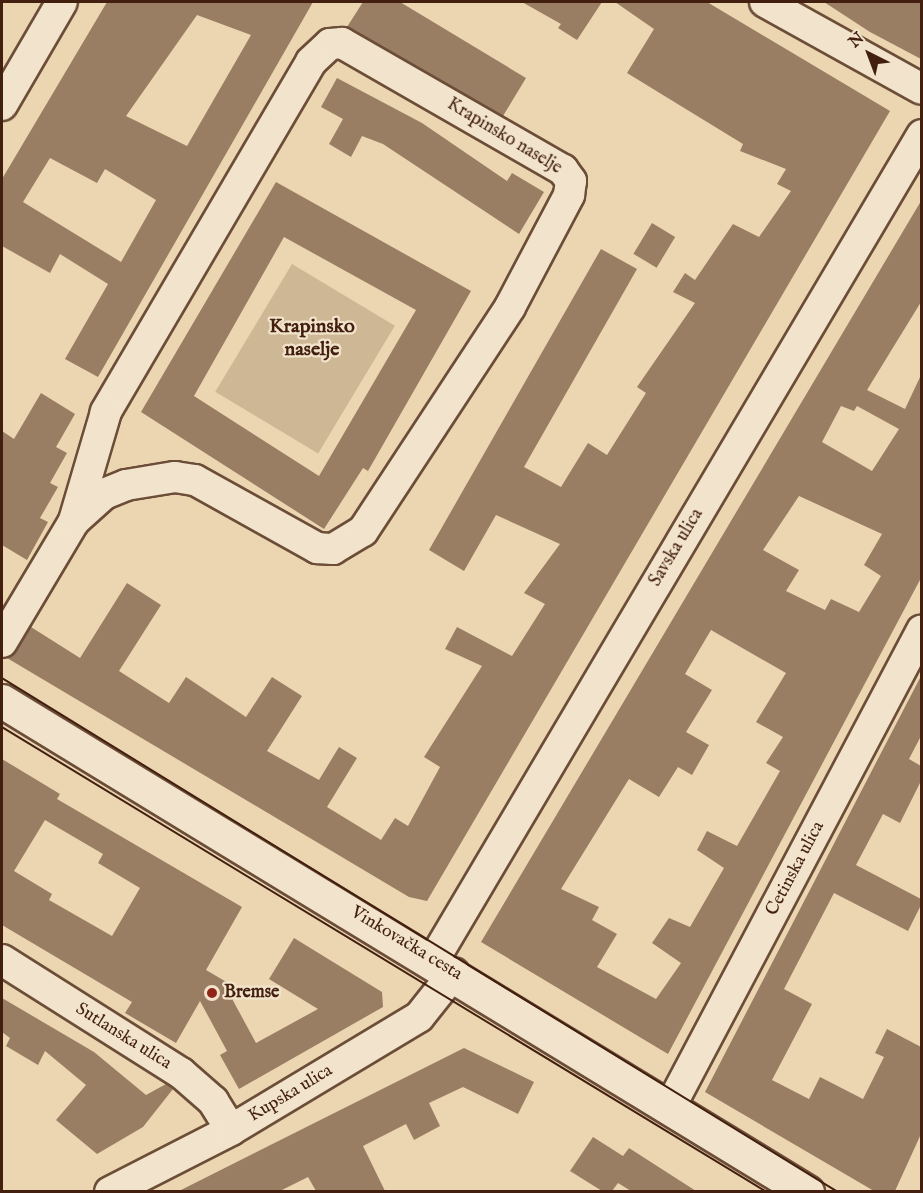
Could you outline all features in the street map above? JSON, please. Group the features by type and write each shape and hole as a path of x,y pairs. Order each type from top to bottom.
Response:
{"main road":[{"name":"Vinkovačka cesta","path":"2,701 444,967 807,1191"}],"street":[{"path":"2,105 62,2"},
{"path":"765,2 921,89"},
{"name":"Krapinsko naselje","path":"2,642 74,521 106,412 311,62 330,44 342,43 563,170 571,181 569,195 510,307 363,531 333,549 317,548 195,480 140,481 104,494 74,521"},
{"name":"Savska ulica","path":"444,967 921,135"},
{"path":"96,443 119,471 140,481"},
{"name":"Cetinska ulica","path":"670,1107 921,630"},
{"name":"Sutlanska ulica","path":"2,960 181,1074 213,1101 231,1130"},
{"name":"Kupska ulica","path":"110,1191 231,1130 419,1017 444,967"}],"shaded area":[{"path":"292,264 395,326 318,454 215,392"}],"building":[{"path":"107,2 313,2 98,377 65,359 108,284 60,254 50,273 2,246 2,179","holes":["197,15 251,35 187,146 126,116","50,158 97,183 105,169 156,200 121,262 23,202"]},
{"path":"363,2 400,2 526,78 503,116 347,27"},
{"path":"522,2 602,2 577,40 558,28 561,24"},
{"path":"615,2 707,2 890,111 427,901 409,897 7,658 31,627 80,658 127,583 161,605 119,671 169,703 186,677 246,717 272,677 302,696 267,751 319,780 339,747 357,758 327,807 381,840 395,818 408,826 440,767 424,757 482,666 445,649 457,627 512,656 545,604 524,593 560,544 496,515 464,571 429,550 601,249 637,269 524,467 561,487 588,443 607,455 646,393 637,387 695,303 673,292 685,273 695,280 733,224 759,237 791,191 777,184 786,169 740,151 743,144 627,73 654,29"},
{"path":"824,2 921,2 921,59 870,32"},
{"path":"337,78 422,123 507,181 512,173 544,192 519,234 383,144 362,136 351,157 329,144 343,119 321,107"},
{"path":"276,182 471,291 368,471 363,468 324,529 141,412","holes":["284,237 416,310 319,476 194,396"]},
{"path":"921,201 921,302 867,390 905,409 921,375 921,578 668,1054 481,942","holes":["841,406 854,411 857,406 899,429 872,471 822,442","799,496 882,534 864,565 881,576 859,612 831,599 825,610 786,591 799,570 763,550","711,630 786,673 756,722 783,737 766,763 780,771 737,846 707,831 697,850 724,868 690,927 669,918 652,943 681,963 656,999 597,967 617,934 592,920 599,907 561,889 629,779 659,797 678,767 692,775 709,745 686,732 712,690 685,674"]},
{"path":"652,223 675,237 657,268 633,254"},
{"path":"41,393 75,414 56,447 67,453 50,483 58,487 40,518 48,522 27,560 2,545 2,431 14,439"},
{"path":"921,676 921,736 909,759 921,766 921,781 900,823 883,814 856,865 921,899 921,905 908,931 834,893 784,989 812,1004 772,1080 809,1099 820,1077 863,1099 884,1057 875,1053 887,1029 921,1047 921,1134 895,1191 874,1191 705,1092"},
{"path":"2,759 60,794 57,799 242,907 206,970 235,987 230,995 256,1043 318,1009 269,979 294,938 382,992 383,1007 239,1089 220,1055 227,1051 200,1001 176,1043 125,1013 132,1002 2,925","holes":["45,820 103,854 98,863 140,888 112,936 49,900 52,894 14,871"]},
{"path":"2,998 94,1052 146,1095 166,1084 173,1089 143,1127 97,1154 56,1120 86,1085 45,1051 38,1065 6,1046 10,1038 2,1032"},
{"path":"464,1048 534,1082 518,1114 463,1087 429,1103 440,1126 414,1140 406,1124 363,1146 385,1191 316,1191 308,1177 280,1191 179,1191"},
{"path":"593,1137 623,1156 629,1148 696,1191 631,1191 618,1183 612,1191 602,1191 570,1171"}],"tram line":[{"path":"2,678 838,1192"},
{"path":"2,727 767,1192"}],"place":[{"name":"Bremse","path":"212,993"}],"district":[{"name":"Krapinsko naselje","path":"312,338"}]}
